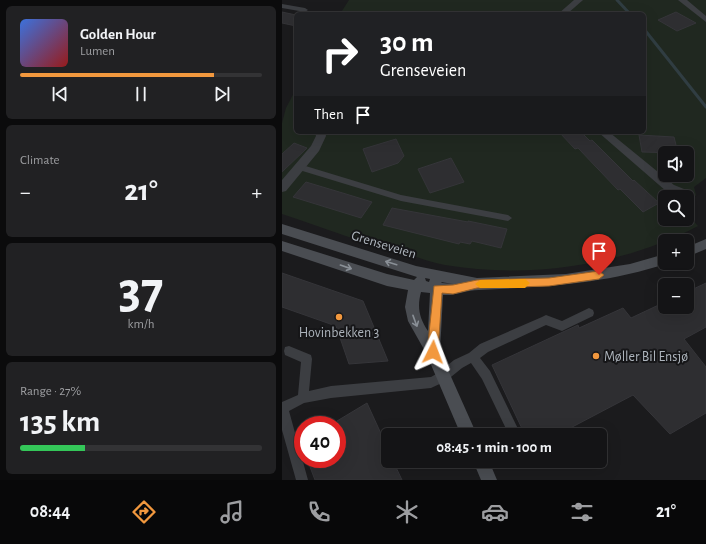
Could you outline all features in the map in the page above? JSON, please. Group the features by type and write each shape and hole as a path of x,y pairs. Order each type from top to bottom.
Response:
{"main road":[{"name":"Grenseveien","path":"282,229 429,274 477,284 508,284 566,280 630,269 658,261"},
{"path":"694,249 706,244"},
{"name":"Grenseveien","path":"282,246 387,280 416,286 453,290 477,284"},
{"path":"433,352 437,289 435,282 429,274 421,279 416,286 413,297 413,315 419,331 433,352 442,377 466,428"},
{"path":"484,468 489,480"}],"street":[{"path":"565,12 580,0"},
{"path":"682,0 706,20"},
{"path":"283,187 314,148 321,136 320,134"},
{"path":"605,134 670,188 675,190"}],"lane":[{"path":"282,6 305,10"},
{"path":"299,167 401,198 508,218"},
{"path":"302,480 282,408 303,398 331,392 431,382 442,377 458,364 473,357 484,348 546,320 562,326 589,313"},
{"path":"289,351 307,359 303,398"},
{"path":"473,357 486,375 512,428"}],"shaded area":[{"path":"349,0 706,0 706,178 694,187 696,195 694,197 694,190 658,190 658,226 694,226 694,222 698,226 681,234 658,234 658,244 607,260 574,266 542,269 477,269 445,265 361,241 282,214 282,123 286,108 294,93 294,134 646,134 646,12 341,12"}],"building":[{"path":"282,12 294,15 294,26 282,23"},
{"path":"676,12 696,23 677,31 658,20"},
{"path":"561,134 583,134 590,141 592,140 658,204 643,212 620,189 618,190 578,148 575,149"},
{"path":"639,135 674,137 676,146 658,146 658,152 642,152"},
{"path":"396,139 404,156 398,163 372,172 363,149"},
{"path":"294,143 307,148 282,172 282,154"},
{"path":"451,158 464,182 430,193 418,169"},
{"path":"306,182 372,202 361,218 293,197"},
{"path":"392,208 507,229 501,248 472,241 470,244 460,242 459,244 383,225"},
{"name":"Hovinbekken 3","path":"282,273 363,301 388,361 349,364 336,326 282,307"},
{"path":"706,283 706,327 684,339 706,367 706,413 670,434 633,395 570,428 522,428 492,365 578,325 579,328 623,308 631,318 658,305 658,314 694,314 694,289"},
{"path":"367,403 381,434 381,468 396,468 402,480 315,480 310,468 346,468 345,416"}],"waterway":[{"path":"617,0 628,12"},
{"path":"646,32 706,107"}],"slow traffic":[{"path":"480,284 525,283"}],"place":[{"name":"Hovinbekken 3","path":"339,317"},
{"name":"Møller Bil Ensjø","path":"596,356"}],"route":[{"path":"433,352 437,289 453,290 477,284 549,282 599,275"}]}
